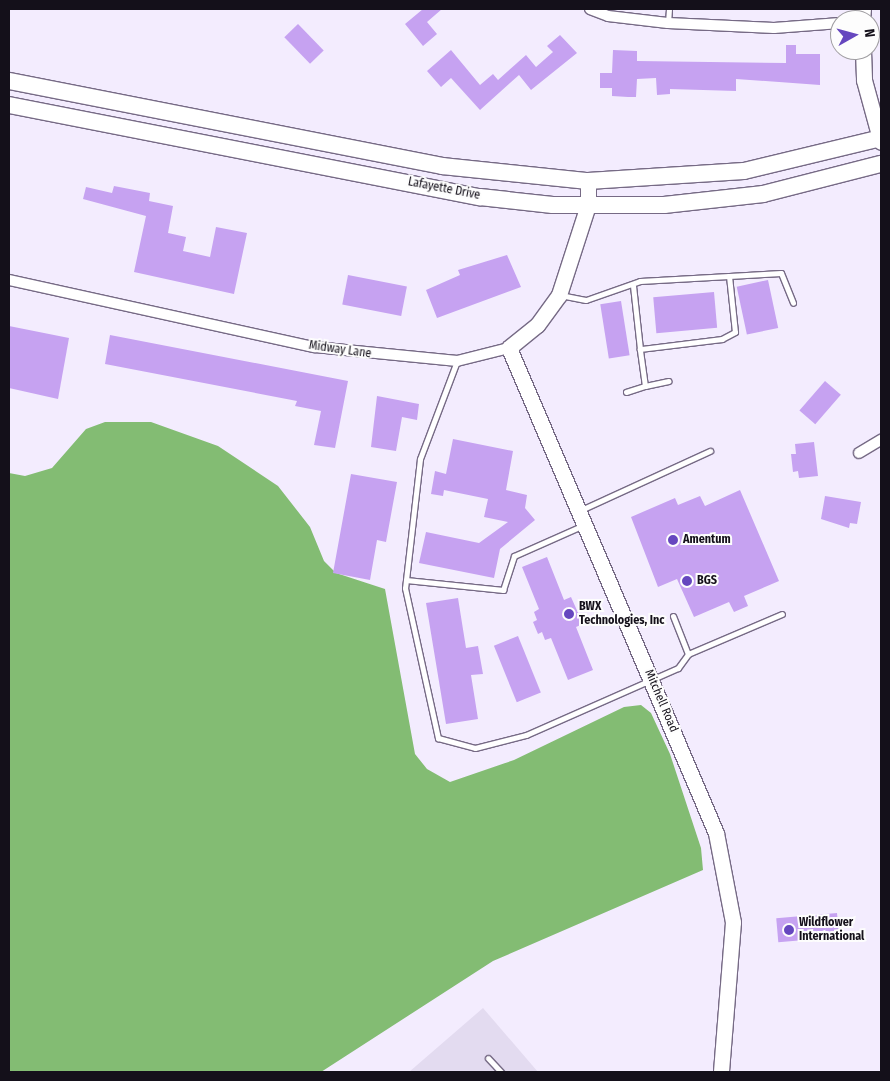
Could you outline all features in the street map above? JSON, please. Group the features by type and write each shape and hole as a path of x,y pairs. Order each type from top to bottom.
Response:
{"main road":[{"name":"Lafayette Drive","path":"9,81 442,166 588,182 744,171 881,139"},
{"path":"83,120 88,96"},
{"name":"Lafayette Drive","path":"9,105 480,197 588,205 664,205 763,194 881,164"}],"street":[{"path":"590,9 608,16 668,23 774,28 830,24"},
{"path":"863,60 864,80 881,139"},
{"name":"Midway Lane","path":"9,280 315,347 457,361 509,348 537,326 559,295 588,205 588,182"},
{"name":"Mitchell Road","path":"509,348 652,678 716,833 728,876 733,922 721,1072"},
{"path":"859,453 881,440"}],"lane":[{"path":"668,23 669,9"},
{"path":"559,295 586,300 633,286 640,282 781,273 793,303"},
{"path":"640,349 722,339 735,332 729,276"},
{"path":"633,286 645,386"},
{"path":"457,361 420,459 406,580 438,738 458,747 474,748 526,736 678,668 688,654 782,614"},
{"path":"626,392 668,381"},
{"path":"406,580 503,590 514,556 583,517 710,451"},
{"path":"673,616 688,654"},
{"path":"488,1058 501,1072"}],"shaded area":[{"path":"483,1008 538,1072 409,1072"}],"green space":[{"path":"105,422 151,422 218,446 278,486 310,527 324,561 336,573 385,589 415,754 427,769 450,782 514,760 624,707 641,705 651,713 670,754 701,848 703,870 493,961 321,1072 9,1072 9,473 25,476 52,468 86,429"}],"building":[{"path":"423,9 442,9 427,22 437,34 423,46 405,24"},
{"path":"298,24 324,51 310,64 284,37"},
{"path":"560,35 577,53 531,90 519,75 480,110 451,78 441,87 427,71 451,50 480,85 493,74 498,80 526,55 536,67 553,52 547,46"},
{"path":"786,45 796,45 796,54 820,54 820,85 736,79 736,91 670,89 670,94 657,95 656,78 637,79 636,97 612,96 612,88 600,88 600,73 612,73 613,50 637,51 637,61 786,63"},
{"path":"114,186 150,193 149,201 173,206 168,233 186,237 183,251 210,257 216,227 247,233 234,294 134,272 146,216 83,199 86,187 112,193"},
{"path":"507,255 521,287 437,318 426,290 460,275 458,270"},
{"path":"348,275 407,286 401,316 342,304"},
{"path":"768,280 778,328 747,335 737,287"},
{"path":"714,292 717,328 656,333 653,297"},
{"path":"621,301 630,355 609,359 600,304"},
{"path":"9,326 69,338 58,399 9,388"},
{"path":"110,335 348,381 335,448 314,445 321,411 295,406 297,401 105,364"},
{"path":"825,381 841,395 815,424 799,410"},
{"path":"377,396 419,404 417,420 402,417 396,451 371,447"},
{"path":"453,439 513,451 506,490 527,495 525,508 535,520 500,549 494,578 419,563 426,532 479,543 508,522 484,517 488,499 444,490 443,496 431,494 435,471 446,474"},
{"path":"814,442 818,476 799,478 798,471 793,472 791,454 796,454 795,444"},
{"path":"351,474 397,482 386,542 377,540 370,580 333,573"},
{"path":"740,490 779,581 744,596 748,606 734,612 729,602 694,617 677,579 658,587 631,517 675,498 678,505 700,496 705,506"},
{"path":"825,496 861,502 857,524 850,523 849,528 821,519"},
{"path":"547,557 564,600 571,597 583,624 576,627 593,670 568,680 551,638 545,640 542,632 538,634 533,622 537,620 534,612 539,609 522,567"},
{"path":"458,598 466,648 478,646 483,674 471,675 478,719 446,724 426,603"},
{"path":"518,636 541,693 517,702 494,646"},
{"path":"837,913 839,937 778,942 776,918"}],"place":[{"name":"Amentum","path":"673,540"},
{"name":"BGS","path":"687,581"},
{"name":"BWX Technologies, Inc","path":"569,614"},
{"name":"Wildflower International","path":"789,930"}]}
